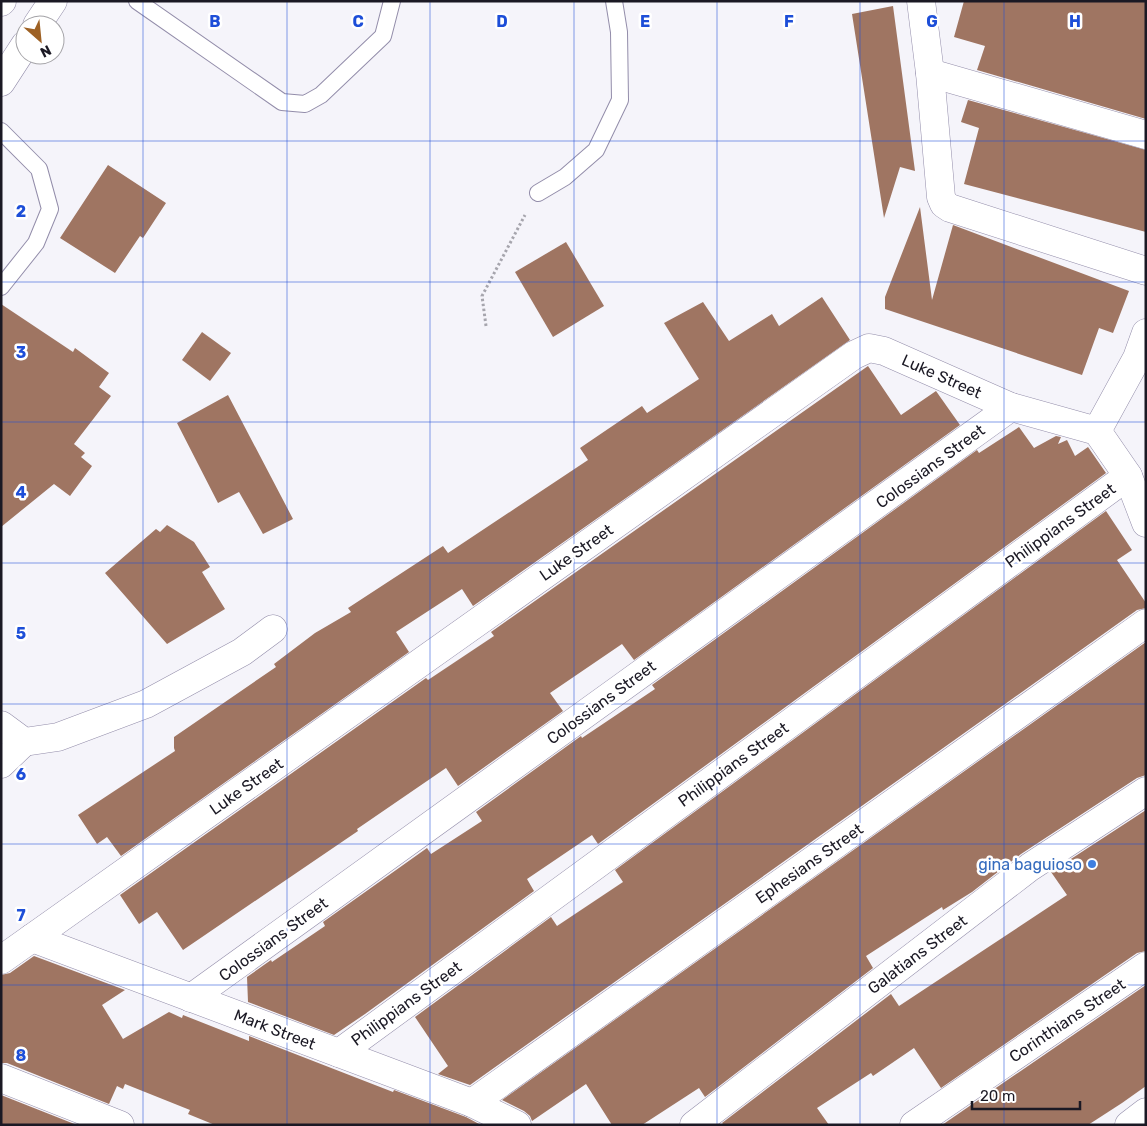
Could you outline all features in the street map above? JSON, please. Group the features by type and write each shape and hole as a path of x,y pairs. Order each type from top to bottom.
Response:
{"street":[{"path":"44,15 52,1"},
{"path":"921,1 930,73 941,197 944,204 950,208 1146,271"},
{"path":"1,82 15,60"},
{"path":"930,73 1146,136"},
{"path":"1146,333 1137,358 1097,431 1128,476 1146,523"},
{"name":"Luke Street","path":"1,960 854,355 869,348 884,351 1012,407 1097,431"},
{"name":"Colossians Street","path":"191,998 1012,407"},
{"name":"Philippians Street","path":"338,1053 1128,476"},
{"name":"Ephesians Street","path":"472,1102 1146,623"},
{"path":"1,764 24,742 58,737 146,704 242,652 273,629"},
{"path":"1,725 24,742"},
{"name":"Galatians Street","path":"694,1125 1030,867 1146,791"},
{"name":"Mark Street","path":"32,938 472,1102 517,1125"},
{"name":"Corinthians Street","path":"914,1125 1146,966"},
{"path":"1,1078 120,1125"},
{"path":"1129,1125 1146,1112"}],"lane":[{"path":"137,1 282,102 305,104 321,95 383,36 392,1"},
{"path":"538,193 565,178 596,150 620,100 619,32 614,1"},
{"path":"1,131 39,169 50,209 36,243 1,286"}],"path":[{"path":"486,326 482,296 538,193"}],"building":[{"path":"964,1 1146,1 1146,119 977,70 985,46 954,37"},
{"path":"893,6 915,171 900,167 884,218 852,14"},
{"path":"968,100 1146,150 1146,232 964,184 979,128 961,122"},
{"path":"108,165 166,203 143,238 140,236 115,273 60,238"},
{"path":"920,207 932,300 953,225 1129,291 1113,333 1099,328 1082,375 885,309 885,297"},
{"path":"566,242 604,306 553,337 515,272"},
{"path":"822,297 850,340 473,606 462,589 396,632 409,652 121,856 107,837 97,844 78,815 175,751 174,737 276,667 274,664 315,633 351,612 348,608 443,546 448,553 588,460 580,448 642,406 647,413 699,379 664,323 703,302 729,341 772,314 779,326"},
{"path":"1,304 73,352 75,348 109,373 99,387 111,396 74,444 85,453 81,457 92,466 70,496 54,484 1,527"},
{"path":"202,332 231,353 210,381 182,360"},
{"path":"868,366 901,415 936,391 960,425 634,660 622,644 550,693 563,711 458,786 446,768 357,829 358,831 183,950 157,912 139,924 120,895 426,678 428,680 494,636 491,632"},
{"path":"228,395 293,519 263,534 239,492 218,503 177,423"},
{"path":"1019,427 1034,448 1056,436 1061,437 1058,444 1067,440 1075,456 1088,447 1106,473 598,844 592,835 527,879 534,891 334,1035 248,1002 247,977 325,926 323,922 427,848 431,854 482,821 476,812 581,736 582,738 655,689 652,685 977,450 979,453"},
{"path":"1106,511 1132,550 1117,560 1146,603 1146,608 1137,610 470,1085 438,1074 448,1066 415,1017 551,917 557,926 623,882 615,870"},
{"path":"167,525 194,542 210,567 202,572 225,609 167,644 105,573 156,529 160,532"},
{"path":"1146,642 1146,775 1137,778 1021,854 972,892 943,910 942,907 866,956 873,968 705,1097 699,1088 642,1125 612,1125 586,1084 532,1121 530,1116 524,1111 502,1100"},
{"path":"1146,810 1146,951 1137,953 941,1088 914,1048 873,1076 871,1073 817,1108 829,1125 724,1125 722,1123 891,994 899,1006 1067,895 1051,872"},
{"path":"34,956 125,990 102,1005 123,1039 169,1012 182,1018 183,1015 249,1041 249,1036 393,1092 394,1090 466,1117 481,1125 215,1125 188,1114 190,1110 125,1084 123,1089 117,1086 109,1104 7,1063 1,1063 1,975 10,973"},
{"path":"1146,985 1146,1086 1122,1103 1088,1125 942,1125"},
{"path":"1,1095 77,1125 1,1125"}],"place":[{"name":"gina baguioso","path":"1092,864"}]}
